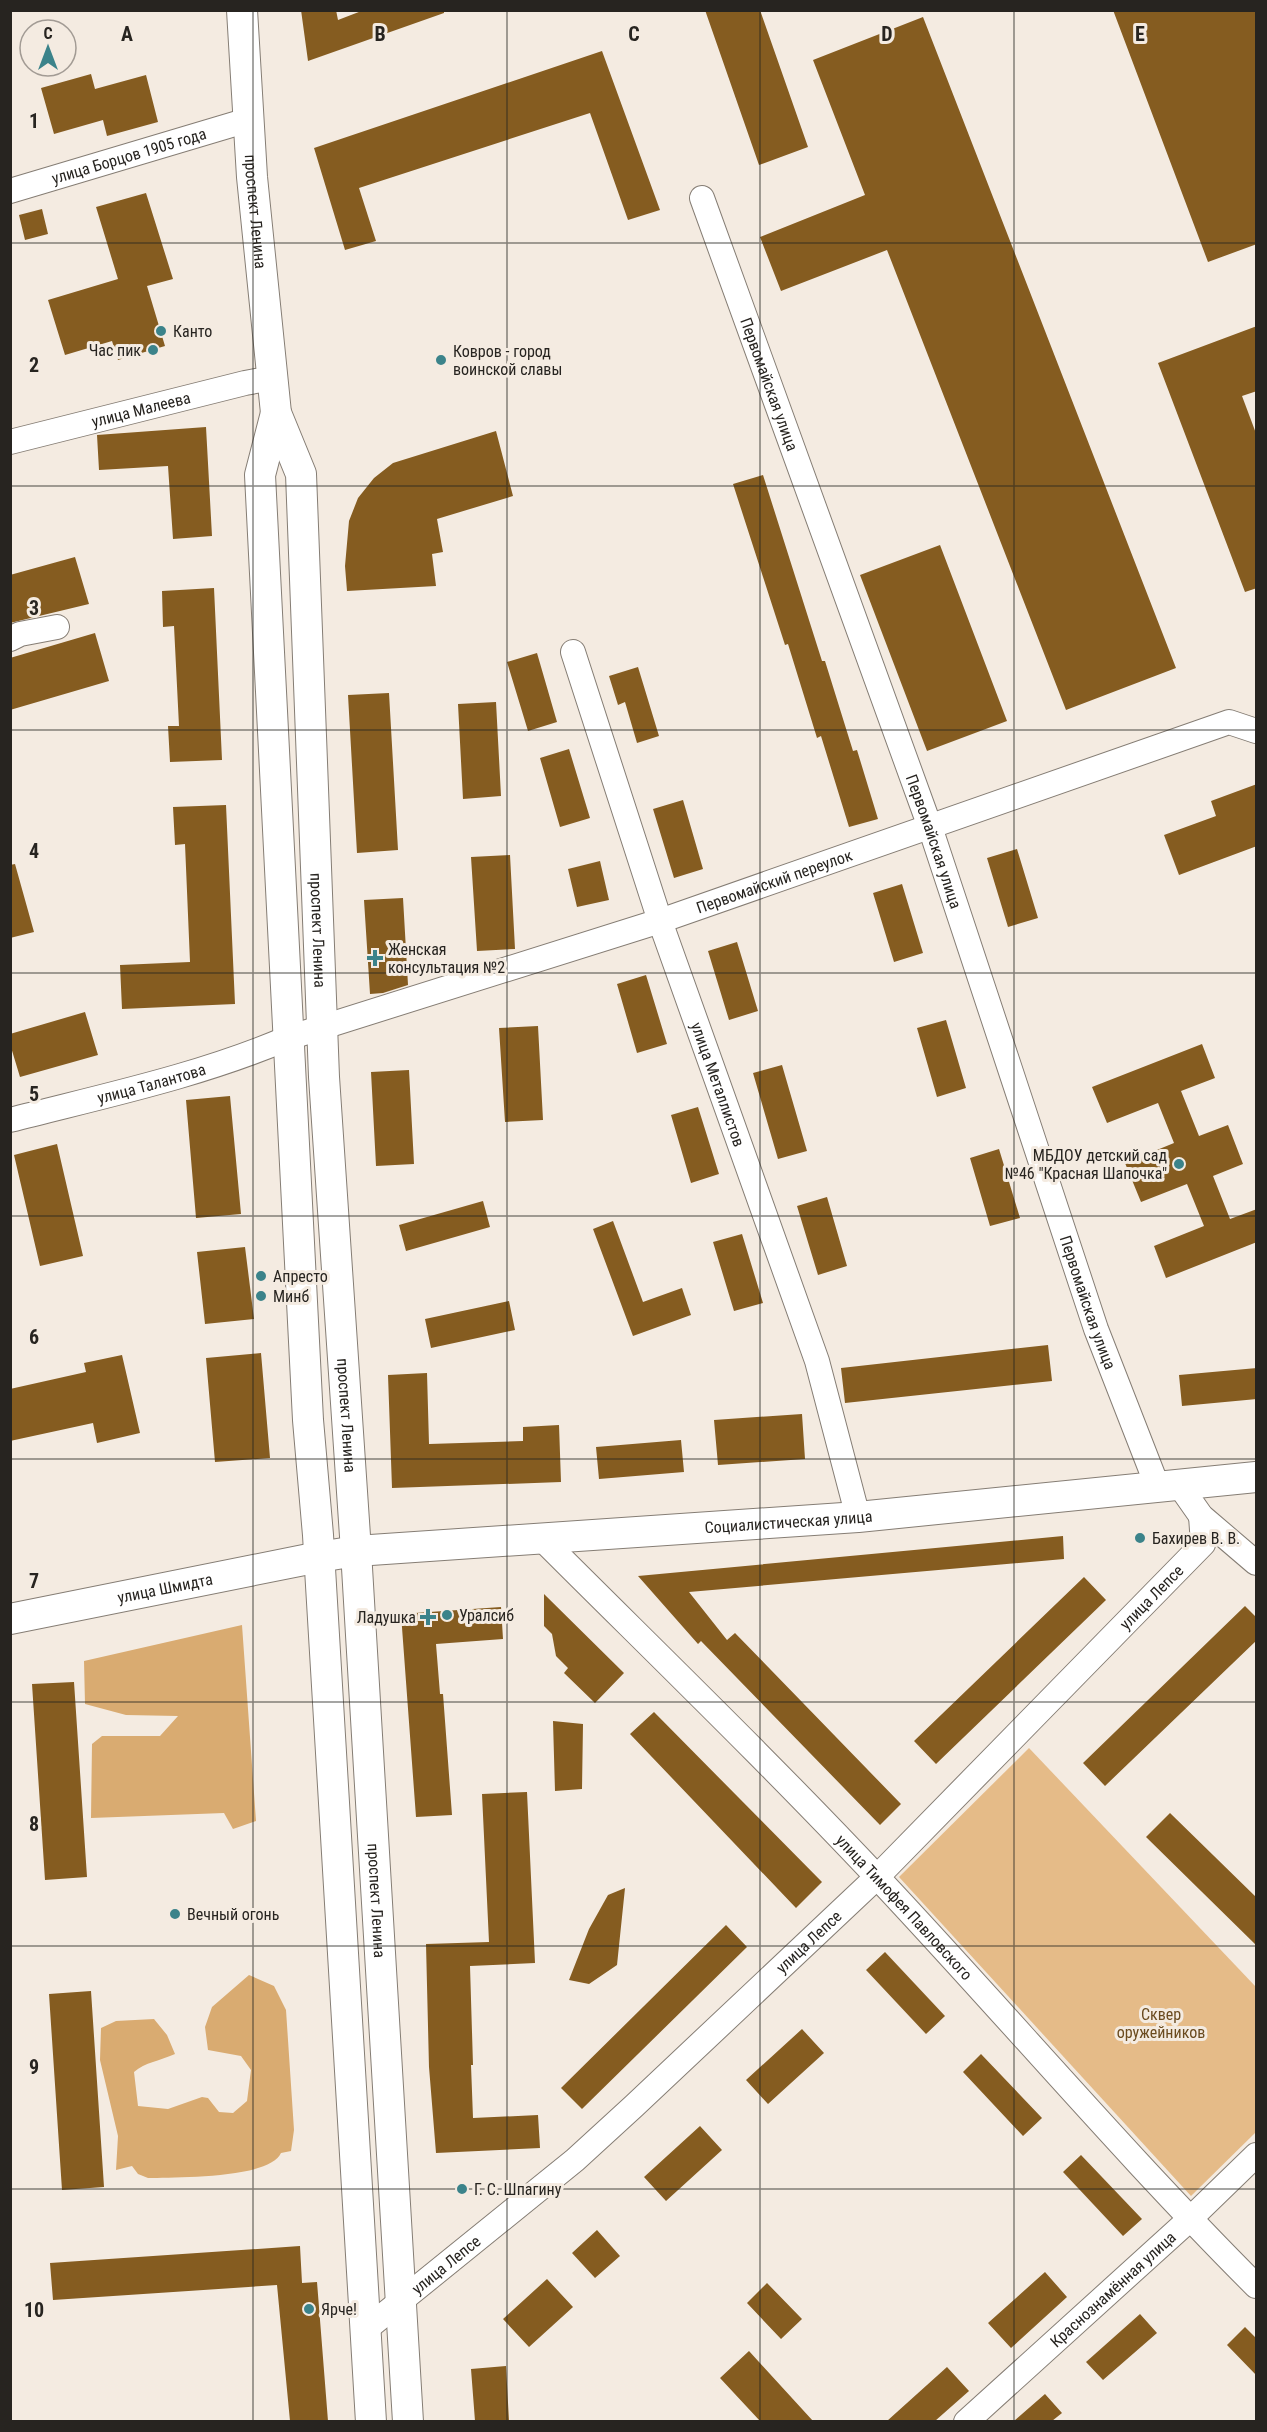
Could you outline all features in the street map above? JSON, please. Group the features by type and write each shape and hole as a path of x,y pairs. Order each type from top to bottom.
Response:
{"main road":[{"name":"проспект Ленина","path":"242,10 248,120 276,413 301,474 324,1089 356,1551 408,2421"},
{"name":"проспект Ленина","path":"276,413 260,475 308,1420 319,1557 371,2421"},
{"name":"Социалистическая улица","path":"319,1557 356,1551 858,1517 1257,1477"},
{"name":"улица Шмидта","path":"10,1619 319,1557"}],"street":[{"name":"улица Борцов 1905 года","path":"10,191 248,120"},
{"name":"Первомайская улица","path":"702,198 930,826 1096,1329 1169,1487 1257,1563"},
{"name":"улица Малеева","path":"10,442 272,378"},
{"path":"10,639 20,634 57,627"},
{"name":"улица Металлистов","path":"573,652 660,921 817,1361 858,1517"},
{"name":"Первомайский переулок","path":"288,1038 660,921 1230,722 1257,731"},
{"name":"улица Талантова","path":"10,1120 137,1088 254,1053 288,1038"},
{"name":"улица Лепсе","path":"365,2330 575,2160 877,1877 1203,1544 1201,1516"},
{"name":"улица Тимофея Павловского","path":"541,1538 877,1877 1190,2219 1257,2286"},
{"name":"Краснознамённая улица","path":"966,2421 1190,2219 1257,2155"}],"green space":[{"name":"Сквер оружейников","path":"1029,1748 1256,1987 1256,2132 1191,2196 899,1877"}],"shaded area":[{"path":"242,1625 256,1821 233,1829 224,1813 91,1818 92,1744 102,1736 160,1736 178,1716 126,1715 85,1704 84,1661"},
{"path":"249,1975 274,1986 286,2010 294,2130 291,2151 281,2153 273,2161 259,2168 220,2175 148,2178 138,2174 132,2166 116,2170 118,2136 100,2060 101,2028 116,2021 154,2019 167,2035 175,2054 134,2072 138,2106 168,2109 202,2097 208,2098 219,2112 233,2113 247,2101 251,2070 241,2056 208,2050 205,2027 212,2007"}],"building":[{"path":"301,10 336,10 338,20 364,10 444,10 444,13 308,61"},
{"path":"705,10 760,10 808,147 759,165"},
{"path":"1113,10 1257,10 1257,244 1208,262"},
{"path":"923,17 1176,668 1066,710 887,250 781,291 760,237 865,195 813,60"},
{"path":"602,51 660,210 628,220 590,113 359,188 376,241 345,250 314,148"},
{"path":"91,74 95,89 146,75 158,122 107,136 103,120 54,134 41,88"},
{"path":"146,193 173,279 147,286 165,346 118,360 112,341 65,355 48,300 118,279 96,207"},
{"path":"42,209 48,234 25,240 19,215"},
{"path":"1257,326 1257,391 1242,396 1257,436 1257,588 1245,592 1158,363"},
{"path":"206,427 212,536 173,539 168,466 99,470 97,435"},
{"path":"496,431 513,496 437,519 443,552 432,554 436,586 347,591 345,566 349,521 358,498 374,478 393,463"},
{"path":"763,475 822,661 825,661 853,751 857,750 878,819 849,827 821,736 817,738 788,644 785,645 733,484"},
{"path":"940,545 1007,721 927,751 860,575"},
{"path":"75,557 89,604 10,623 10,575"},
{"path":"214,588 222,760 170,762 168,726 179,726 174,626 163,627 162,591"},
{"path":"95,633 109,681 10,710 10,658"},
{"path":"537,653 557,722 528,731 507,662"},
{"path":"638,667 659,736 637,743 625,702 618,705 609,676"},
{"path":"389,693 398,850 357,853 348,695"},
{"path":"496,702 501,796 463,799 458,704"},
{"path":"569,749 590,818 560,827 540,758"},
{"path":"1257,784 1257,846 1179,875 1164,835 1216,816 1211,801"},
{"path":"683,800 703,869 674,878 653,809"},
{"path":"226,805 235,1004 122,1009 120,965 190,962 185,844 175,845 173,807"},
{"path":"1017,849 1038,918 1008,927 987,858"},
{"path":"510,855 515,949 477,951 471,857"},
{"path":"600,861 609,900 577,907 568,869"},
{"path":"15,864 34,932 10,938 10,865"},
{"path":"902,884 923,953 894,962 873,893"},
{"path":"403,898 408,985 383,993 370,994 364,900"},
{"path":"737,942 758,1011 729,1020 708,951"},
{"path":"646,975 667,1044 637,1053 617,984"},
{"path":"85,1012 98,1055 20,1077 10,1044 10,1034"},
{"path":"946,1020 966,1088 937,1097 917,1028"},
{"path":"538,1026 543,1120 505,1122 499,1028"},
{"path":"1202,1044 1215,1078 1181,1091 1199,1136 1228,1125 1243,1164 1213,1176 1230,1219 1257,1209 1257,1242 1166,1278 1154,1246 1204,1226 1187,1184 1141,1202 1125,1163 1174,1143 1158,1103 1107,1123 1092,1087"},
{"path":"782,1065 807,1151 778,1159 753,1073"},
{"path":"409,1070 414,1164 376,1166 371,1072"},
{"path":"230,1096 241,1214 196,1218 186,1100"},
{"path":"698,1107 719,1174 691,1183 671,1115"},
{"path":"57,1144 83,1256 40,1266 14,1155"},
{"path":"999,1149 1020,1218 990,1226 970,1158"},
{"path":"827,1197 847,1266 818,1275 797,1206"},
{"path":"483,1201 490,1227 406,1251 399,1225"},
{"path":"613,1221 643,1302 682,1288 691,1315 633,1336 593,1229"},
{"path":"742,1234 763,1303 734,1311 713,1242"},
{"path":"245,1247 254,1319 205,1324 197,1252"},
{"path":"509,1301 515,1330 431,1348 425,1319"},
{"path":"1048,1345 1052,1381 845,1403 841,1368"},
{"path":"261,1353 270,1458 215,1462 206,1358"},
{"path":"122,1355 140,1433 97,1443 93,1423 10,1441 10,1389 86,1372 84,1363"},
{"path":"1257,1368 1257,1399 1182,1406 1179,1375"},
{"path":"427,1373 429,1444 523,1441 523,1427 559,1425 561,1482 392,1488 388,1375"},
{"path":"802,1414 805,1459 718,1465 714,1420"},
{"path":"681,1440 684,1472 599,1479 596,1447"},
{"path":"1063,1536 1064,1559 689,1592 727,1640 735,1633 901,1804 880,1825 701,1641 698,1644 638,1576"},
{"path":"1084,1577 1106,1600 936,1764 914,1741"},
{"path":"544,1594 624,1673 595,1703 564,1673 568,1668 556,1656 552,1634 544,1626"},
{"path":"1245,1606 1257,1618 1257,1640 1105,1786 1083,1763"},
{"path":"501,1607 503,1639 436,1644 440,1694 443,1694 452,1815 416,1817 401,1614"},
{"path":"74,1682 87,1877 45,1880 32,1684"},
{"path":"654,1712 822,1882 796,1908 630,1734"},
{"path":"553,1721 583,1724 582,1789 555,1791"},
{"path":"527,1792 535,1963 470,1966 473,2065 471,2065 473,2118 538,2115 540,2148 436,2153 429,2067 426,1944 489,1942 482,1794"},
{"path":"1170,1813 1257,1898 1257,1946 1146,1837"},
{"path":"625,1888 617,1965 589,1984 569,1980 589,1929 608,1895"},
{"path":"726,1925 747,1947 582,2109 561,2088"},
{"path":"885,1952 945,2016 926,2034 866,1970"},
{"path":"91,1991 104,2187 62,2190 49,1994"},
{"path":"802,2029 824,2053 768,2104 746,2080"},
{"path":"981,2054 1042,2118 1023,2136 963,2072"},
{"path":"700,2126 722,2150 666,2201 644,2177"},
{"path":"1081,2155 1142,2219 1123,2236 1063,2172"},
{"path":"597,2230 620,2256 595,2278 572,2253"},
{"path":"300,2246 302,2283 317,2282 328,2421 290,2421 277,2285 53,2300 50,2263"},
{"path":"1045,2272 1067,2297 1011,2348 988,2323"},
{"path":"547,2279 573,2307 529,2347 503,2319"},
{"path":"767,2283 802,2319 781,2339 747,2303"},
{"path":"1140,2314 1157,2333 1103,2380 1086,2362"},
{"path":"1245,2327 1257,2339 1257,2376 1227,2345"},
{"path":"749,2351 813,2421 760,2421 720,2378"},
{"path":"506,2366 509,2421 475,2421 471,2369"},
{"path":"947,2367 969,2391 935,2421 887,2421"},
{"path":"1045,2394 1062,2413 1052,2421 1014,2421"}],"place":[{"name":"Канто","path":"161,331"},
{"name":"Час пик","path":"153,350"},
{"name":"Ковров - город воинской славы","path":"441,360"},
{"name":"Женская консультация №2","path":"375,958"},
{"name":"МБДОУ детский сад №46 \"Красная Шапочка\"","path":"1179,1164"},
{"name":"Апресто","path":"261,1276"},
{"name":"Минб","path":"261,1296"},
{"name":"Бахирев В. В.","path":"1140,1538"},
{"name":"Уралсиб","path":"447,1615"},
{"name":"Ладушка","path":"428,1617"},
{"name":"Вечный огонь","path":"175,1914"},
{"name":"Г. С. Шпагину","path":"462,2189"},
{"name":"Ярче!","path":"309,2309"}]}
